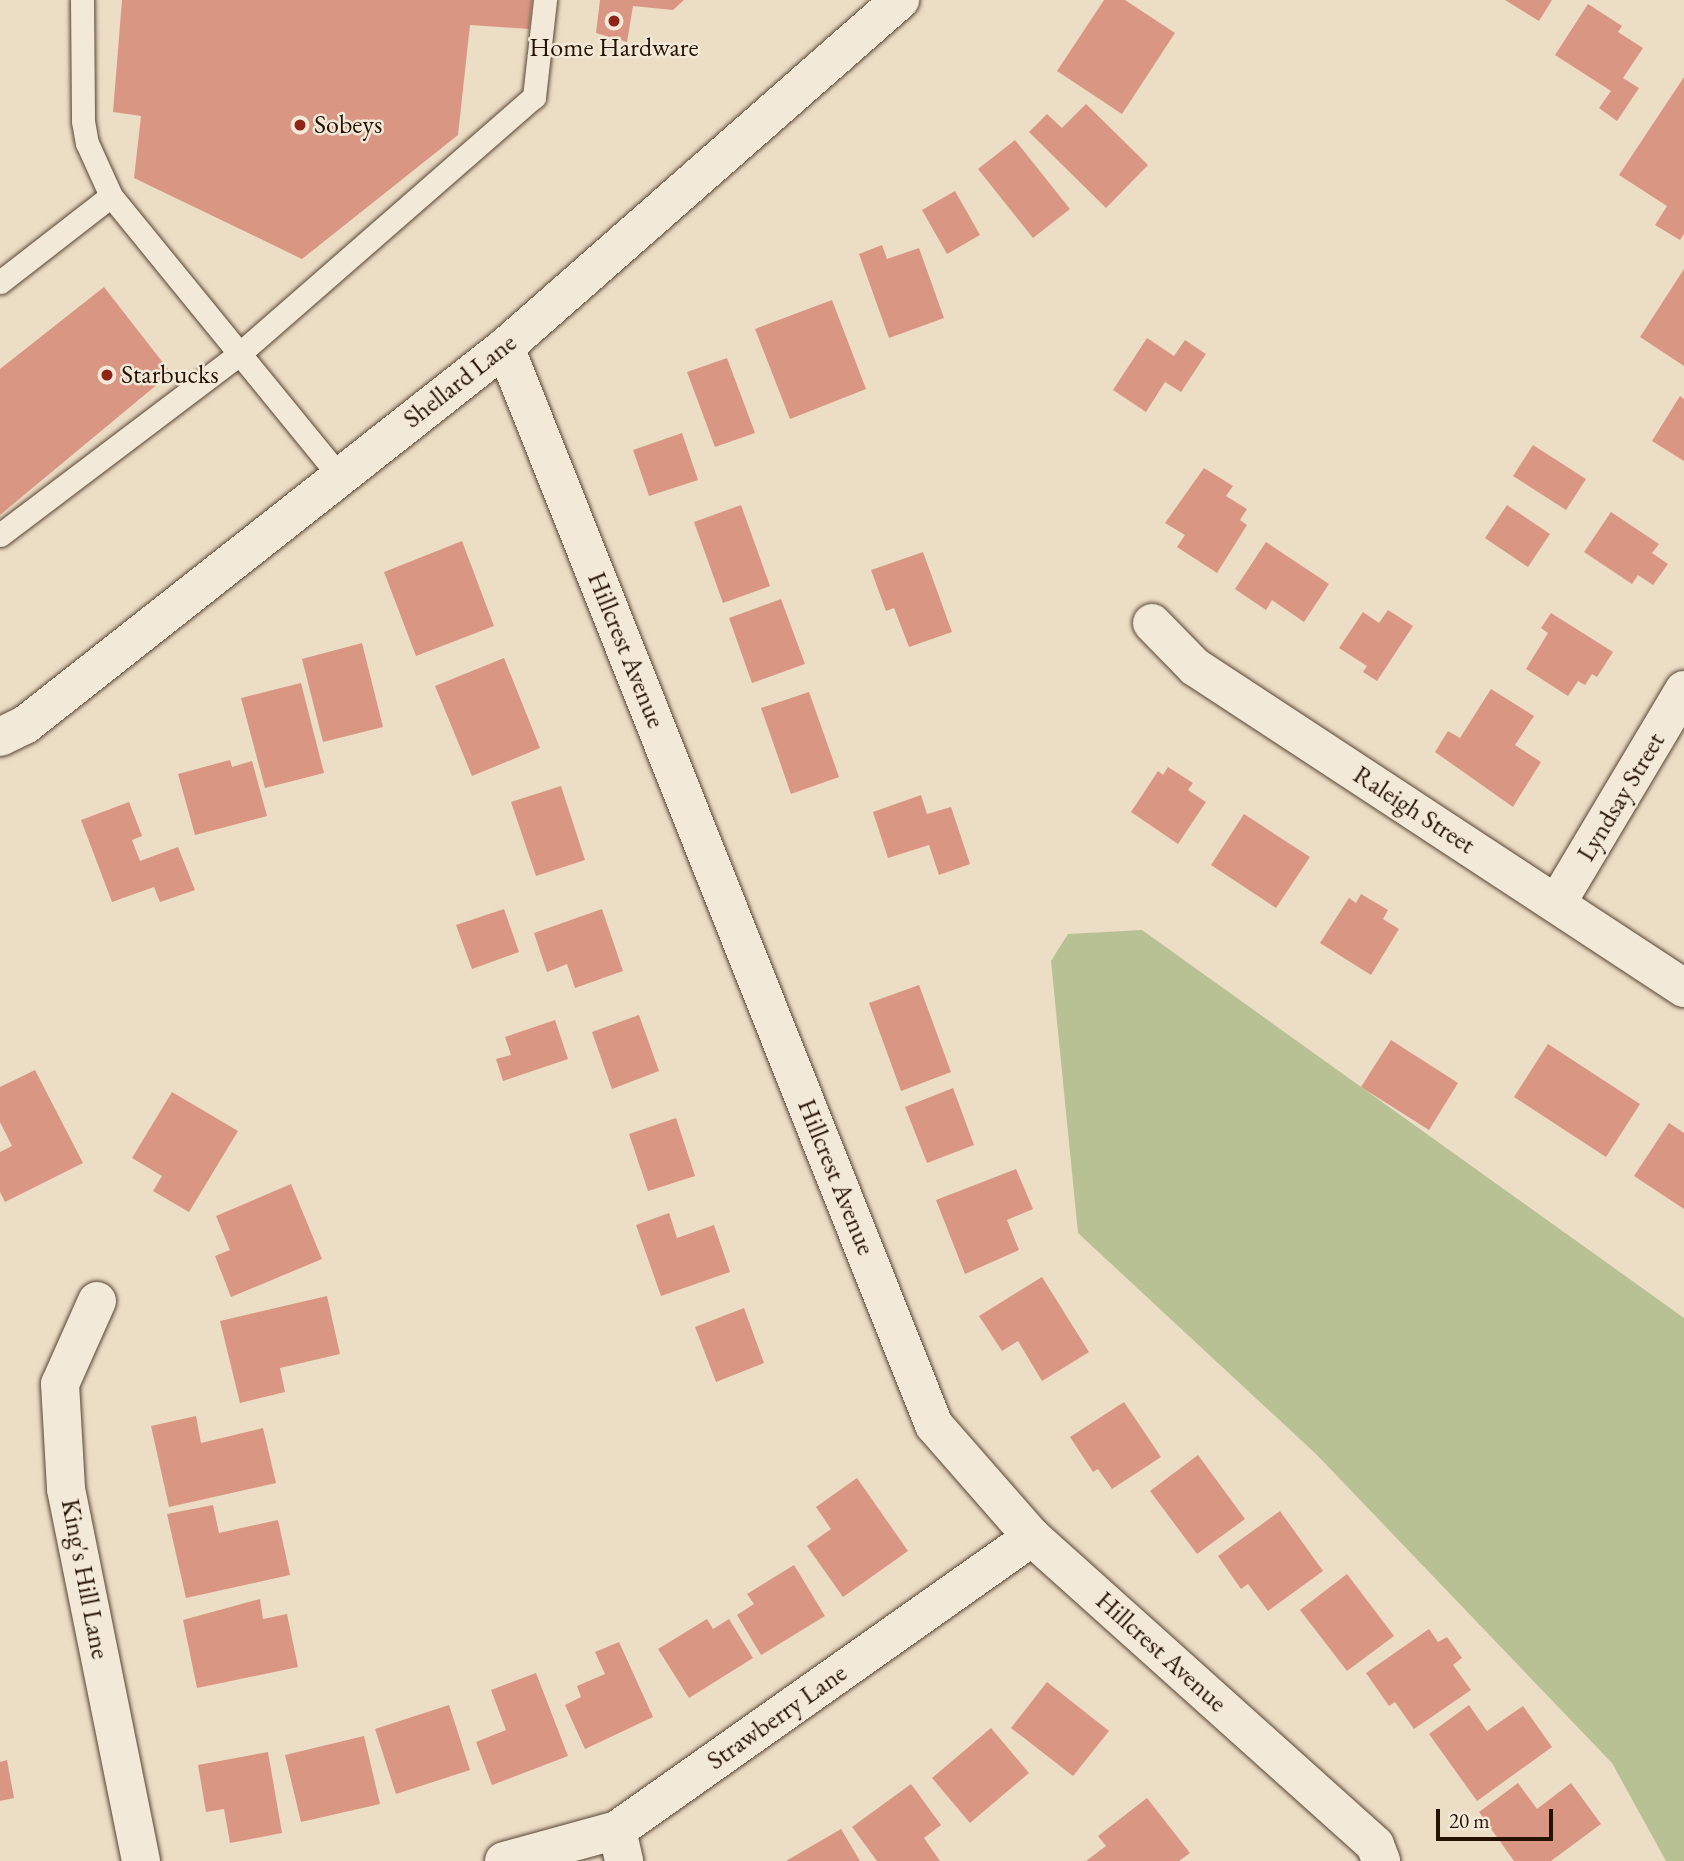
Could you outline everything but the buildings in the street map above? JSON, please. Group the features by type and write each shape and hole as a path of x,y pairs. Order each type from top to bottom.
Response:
{"street":[{"name":"Shellard Lane","path":"0,737 25,724 505,347 900,0"},
{"name":"Hillcrest Avenue","path":"505,347 934,1425 1032,1537 1375,1845 1381,1861"},
{"name":"Raleigh Street","path":"1152,623 1195,667 1684,988"},
{"name":"Lyndsay Street","path":"1557,903 1684,690"},
{"name":"King's Hill Lane","path":"97,1301 60,1384 66,1489 141,1861"},
{"name":"Strawberry Lane","path":"504,1861 621,1845 1032,1537"}],"lane":[{"path":"82,0 83,121 87,143 111,196 339,477"},
{"path":"0,535 239,354 534,97 545,0"},
{"path":"0,282 111,196"}],"green space":[{"path":"1142,930 1684,1318 1684,1861 1666,1861 1612,1763 1316,1454 1078,1233 1051,961 1068,934"}],"place":[{"name":"Home Hardware","path":"614,21"},
{"name":"Sobeys","path":"300,125"},
{"name":"Starbucks","path":"107,375"}]}
